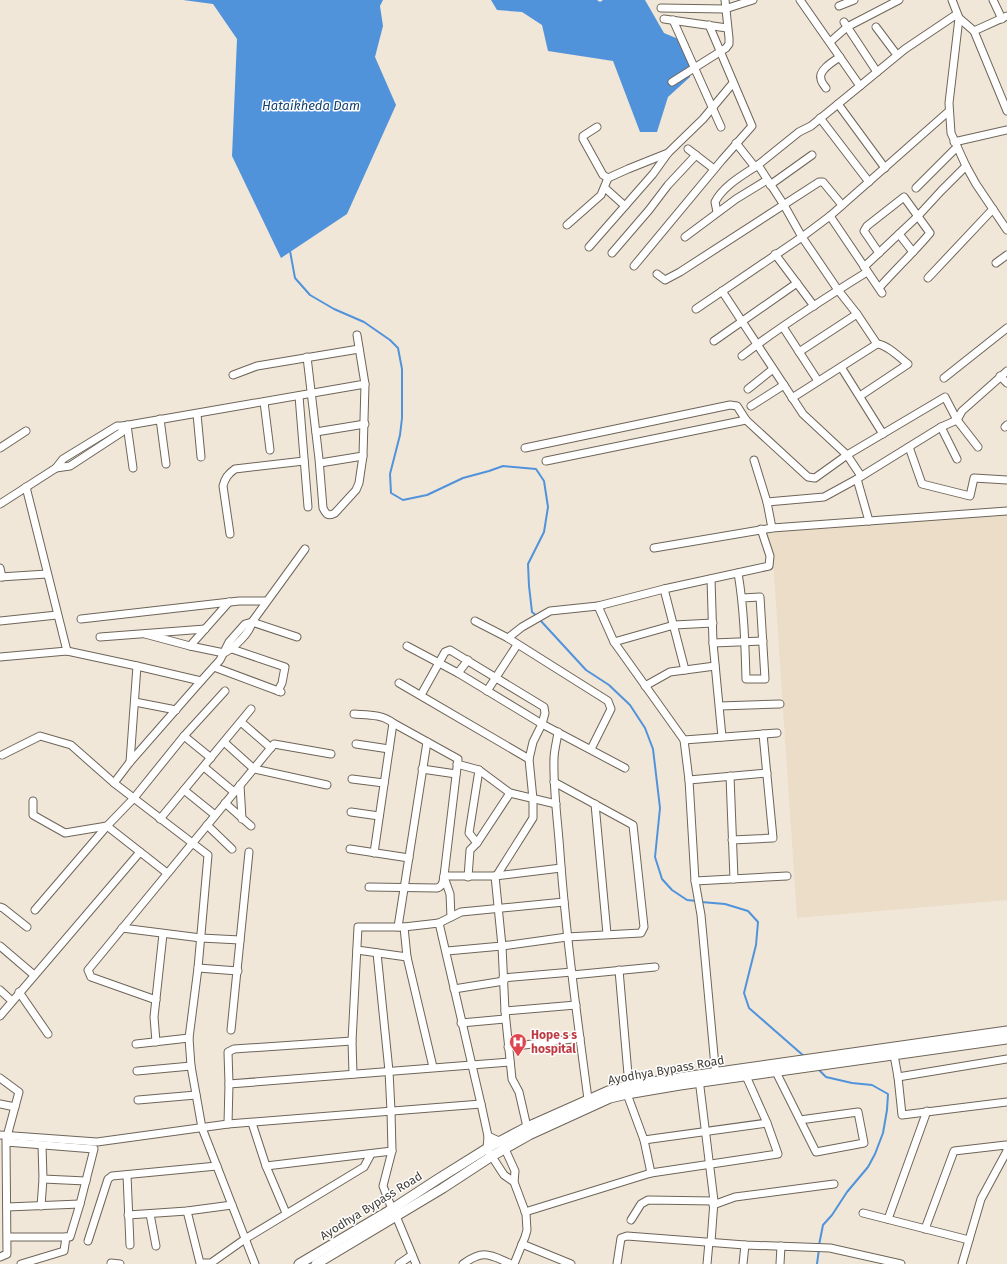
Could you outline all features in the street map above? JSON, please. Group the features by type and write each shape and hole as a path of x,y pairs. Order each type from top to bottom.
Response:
{"main road":[{"name":"Ayodhya Bypass Road","path":"316,1264 394,1212 438,1179 503,1145 529,1135 589,1103 608,1091 628,1090 790,1066 1007,1031"},
{"name":"Ayodhya Bypass Road","path":"833,1059 894,1055 1007,1039"},
{"name":"Ayodhya Bypass Road","path":"716,1077 746,1076 776,1072 790,1066"},
{"name":"Ayodhya Bypass Road","path":"503,1145 527,1127 589,1103"},
{"name":"Ayodhya Bypass Road","path":"299,1264 394,1212"}],"street":[{"path":"672,82 726,48 729,44 725,0"},
{"path":"661,8 725,9 753,0"},
{"path":"800,0 860,86"},
{"path":"839,6 854,0"},
{"path":"830,42 846,25 899,0"},
{"path":"952,0 958,16 974,31 1007,110"},
{"path":"974,31 1004,18 993,0"},
{"path":"717,212 715,202 719,196 740,176 756,166 799,132 820,118 897,55 958,16"},
{"path":"958,16 948,103 951,133 966,166 1007,230"},
{"path":"664,19 728,28"},
{"path":"674,20 721,127"},
{"path":"634,266 752,126 709,25"},
{"path":"846,25 877,72"},
{"path":"876,26 897,55"},
{"path":"826,88 821,79 822,71 840,57"},
{"path":"589,247 653,174 668,153 733,84"},
{"path":"838,104 885,168"},
{"path":"696,309 802,237 830,216 949,110"},
{"path":"820,118 869,182"},
{"path":"598,128 583,136 583,139 603,175 608,178"},
{"path":"916,188 956,144 1007,130"},
{"path":"736,144 769,183 784,205 802,237 877,344"},
{"path":"688,149 714,170"},
{"path":"567,225 601,195 608,178 668,153"},
{"path":"612,253 649,210 668,184 696,155"},
{"path":"685,237 736,199 769,183 812,155"},
{"path":"742,356 757,344 838,290 866,269 879,253 918,216 941,190 966,166"},
{"path":"657,274 665,280 680,272 819,182 823,182 842,205"},
{"path":"605,188 625,206"},
{"path":"830,216 881,290 898,266 930,233 904,197 867,226 864,231 879,253"},
{"path":"928,278 993,209"},
{"path":"899,234 913,252"},
{"path":"775,254 814,306"},
{"path":"996,263 1007,255"},
{"path":"714,341 796,283"},
{"path":"722,291 803,414 846,455 859,478 869,521"},
{"path":"799,352 857,314"},
{"path":"783,327 818,381"},
{"path":"944,378 1007,328"},
{"path":"308,357 320,463 323,508 326,514 331,516 356,490 359,482 363,456 365,384 356,335"},
{"path":"792,398 877,344 881,344 908,364 860,396"},
{"path":"234,375 257,366 359,349"},
{"path":"841,367 883,434"},
{"path":"748,389 773,369"},
{"path":"768,502 824,496 859,478 942,426 957,420 962,411 1007,371"},
{"path":"1000,376 1007,383"},
{"path":"0,504 56,468 63,459 117,426 197,414 365,384"},
{"path":"751,406 784,385"},
{"path":"299,396 308,507"},
{"path":"525,448 730,405 737,406 746,420 808,477 815,478 846,455 945,397 957,420 978,447"},
{"path":"264,402 270,450"},
{"path":"197,414 201,457"},
{"path":"160,419 166,464"},
{"path":"546,461 746,420"},
{"path":"316,432 365,424"},
{"path":"56,468 70,466 122,432 125,426"},
{"path":"125,426 133,468"},
{"path":"942,426 957,459"},
{"path":"0,448 26,431"},
{"path":"91,442 95,450"},
{"path":"909,447 922,484 970,496 974,478 1007,480"},
{"path":"320,463 363,456"},
{"path":"754,460 768,502 772,528"},
{"path":"230,534 223,486 224,481 229,474 235,469 304,461"},
{"path":"26,487 66,652"},
{"path":"654,548 761,529 1007,511"},
{"path":"508,638 522,627 550,611 598,606 664,589 769,566 770,556 761,529"},
{"path":"145,634 224,653 232,649 251,628 252,622 266,601 305,549"},
{"path":"0,568 1,577 47,574"},
{"path":"738,573 742,598 746,679 765,679 760,597 742,598"},
{"path":"711,579 715,666 722,737"},
{"path":"664,589 685,670"},
{"path":"81,619 229,602 266,601"},
{"path":"190,646 229,602"},
{"path":"598,606 614,642 684,740 689,780 696,882 701,915 716,1077"},
{"path":"0,621 57,615"},
{"path":"475,621 508,638 608,701 611,709 591,750"},
{"path":"114,783 130,762 200,681 214,667 224,653 229,642 245,624 252,622 297,637"},
{"path":"614,642 674,625 713,623"},
{"path":"100,637 206,629"},
{"path":"714,643 763,641"},
{"path":"487,691 517,645"},
{"path":"407,646 439,663 542,724 625,768"},
{"path":"214,667 280,692 285,667 232,649"},
{"path":"421,695 445,652 450,650 544,707 545,713 542,724 533,742 529,759 533,799 533,818 496,876 508,1047 512,1079 519,1092 527,1127"},
{"path":"0,657 66,652 137,666 200,681"},
{"path":"458,674 468,660"},
{"path":"130,762 137,666"},
{"path":"645,686 670,672 715,666"},
{"path":"399,683 529,759"},
{"path":"35,910 107,826 134,798 184,736 225,691"},
{"path":"135,702 176,710"},
{"path":"720,706 780,704"},
{"path":"160,819 251,709"},
{"path":"354,714 382,716 388,718 393,723 458,759 445,879 450,894 451,917"},
{"path":"241,722 271,748"},
{"path":"374,853 393,723"},
{"path":"558,732 554,757 554,782 561,868 567,937 589,1103"},
{"path":"684,740 777,733"},
{"path":"732,840 773,838 763,734"},
{"path":"2,755 40,736 71,745 114,783 208,856 198,968 189,1038 191,1066 202,1128 255,1264"},
{"path":"184,736 211,758"},
{"path":"224,742 254,769 327,785"},
{"path":"427,742 404,887 401,927 432,1067"},
{"path":"156,1000 91,977 88,970 274,744 331,754"},
{"path":"356,744 389,749"},
{"path":"458,764 479,770 510,793 556,804"},
{"path":"204,767 234,792"},
{"path":"422,769 456,774"},
{"path":"477,843 469,833 479,770"},
{"path":"689,780 767,773"},
{"path":"730,776 734,879"},
{"path":"352,778 384,783"},
{"path":"447,951 502,946 567,937 641,932 644,927 632,825 554,782"},
{"path":"240,785 242,819"},
{"path":"184,790 215,815"},
{"path":"468,877 470,850 477,843 510,793"},
{"path":"33,801 33,815 65,833 107,826 168,873"},
{"path":"225,803 251,826"},
{"path":"595,804 606,934"},
{"path":"351,812 379,816"},
{"path":"207,825 232,849"},
{"path":"350,849 409,858"},
{"path":"0,1016 140,852"},
{"path":"231,1030 249,852"},
{"path":"369,887 437,888 440,887 445,879 454,876 496,876 561,868"},
{"path":"696,882 787,876"},
{"path":"353,1074 352,1041 358,927 401,927 439,923 461,912 564,902"},
{"path":"0,907 27,927"},
{"path":"439,923 447,951 454,989 473,1064 488,1136 489,1152 504,1175 514,1182"},
{"path":"122,928 201,938 240,940"},
{"path":"156,1042 154,1017 163,934"},
{"path":"0,946 34,975"},
{"path":"357,950 407,957"},
{"path":"377,953 392,1111 392,1150 383,1186 416,1264"},
{"path":"454,989 503,980 655,967"},
{"path":"198,968 238,971"},
{"path":"619,970 628,1090 644,1140 651,1173"},
{"path":"0,990 12,1001"},
{"path":"19,992 48,1034"},
{"path":"462,1023 576,1005"},
{"path":"136,1044 189,1038"},
{"path":"508,1047 580,1038"},
{"path":"228,1124 228,1052 234,1049 352,1041"},
{"path":"894,1055 902,1115 1007,1102"},
{"path":"898,1076 1007,1059"},
{"path":"229,1084 510,1062"},
{"path":"137,1071 191,1066"},
{"path":"776,1072 800,1120 816,1152 864,1143 858,1112 800,1120"},
{"path":"525,1212 651,1173 778,1154 767,1123 746,1076"},
{"path":"0,1078 19,1092 7,1139 7,1254 1,1259"},
{"path":"699,1079 710,1164 713,1203 707,1264"},
{"path":"138,1100 196,1095"},
{"path":"0,1104 15,1107"},
{"path":"7,1139 97,1142 228,1124 481,1104"},
{"path":"888,1219 927,1112"},
{"path":"252,1123 266,1166 286,1213"},
{"path":"644,1140 767,1123"},
{"path":"0,1135 7,1139 42,1145 94,1149 70,1237 7,1237"},
{"path":"463,1264 476,1256 484,1254 512,1264 527,1230 525,1212 514,1182 515,1171 503,1145 488,1136"},
{"path":"41,1206 43,1179 42,1145"},
{"path":"925,1228 954,1150 1006,1145 1007,1150 981,1199 962,1264"},
{"path":"266,1166 371,1154 392,1150"},
{"path":"187,1211 198,1263 211,1263 286,1213 364,1167 371,1154"},
{"path":"88,1241 108,1179 112,1176 217,1166"},
{"path":"127,1175 130,1246"},
{"path":"43,1179 86,1181"},
{"path":"631,1220 638,1209 648,1200 713,1203 735,1197 834,1184"},
{"path":"7,1207 80,1204"},
{"path":"128,1215 187,1211 232,1205"},
{"path":"863,1213 969,1240"},
{"path":"150,1214 156,1246"},
{"path":"617,1264 621,1238 627,1236 745,1245 808,1246 830,1248 901,1264"},
{"path":"21,1264 64,1251 66,1237"},
{"path":"522,1244 572,1264"},
{"path":"743,1264 745,1245"},
{"path":"780,1264 781,1246"},
{"path":"399,1264 412,1255"},
{"path":"112,1264 111,1263 120,1264"}],"shaded area":[{"path":"1007,513 1007,900 797,918 773,560 767,533"}],"water":[{"name":"Hataikheda Dam","path":"183,0 383,0 380,6 383,26 375,57 396,105 347,214 281,258 232,156 237,39 213,4"},
{"path":"491,0 597,0 600,2 603,0 645,0 664,33 688,43 691,52 690,77 668,97 657,132 640,132 613,61 548,51 542,25 522,12 497,10"}],"waterway":[{"path":"290,251 295,278 310,295 334,309 364,322 390,340 398,348 402,369 402,418 400,435 390,474 391,493 403,500 427,495 463,478 503,466 536,469 544,481 548,507 544,532 528,564 532,612 537,616"},
{"path":"540,620 586,670 609,685 630,705 645,728 653,749 660,808 655,857 662,879 672,890 687,900 697,901"},
{"path":"701,902 725,904 748,911 758,922 756,945 744,993 749,1008 805,1057"},
{"path":"817,1068 826,1077 852,1083 872,1085 888,1094 883,1133 875,1154 868,1167 847,1192 832,1215 823,1225 819,1245"},
{"path":"817,1264 819,1249"}],"place":[{"name":"Hope s s hospital","path":"518,1057"}]}
